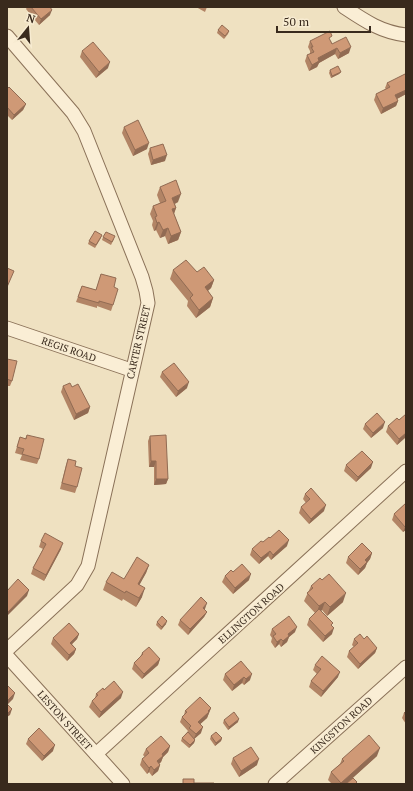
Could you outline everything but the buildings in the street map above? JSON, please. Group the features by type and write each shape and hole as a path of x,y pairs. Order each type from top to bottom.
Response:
{"street":[{"path":"344,7 378,28 393,33 406,35"},
{"name":"CARTER STREET","path":"7,36 73,113 84,131 142,277 148,298 147,310 88,566 76,585 7,650"},
{"name":"REGIS ROAD","path":"7,328 132,370"},
{"name":"ELLINGTON ROAD","path":"96,754 406,471"},
{"name":"LESTON STREET","path":"7,656 123,784"},
{"name":"KINGSTON ROAD","path":"275,784 406,667"}]}
